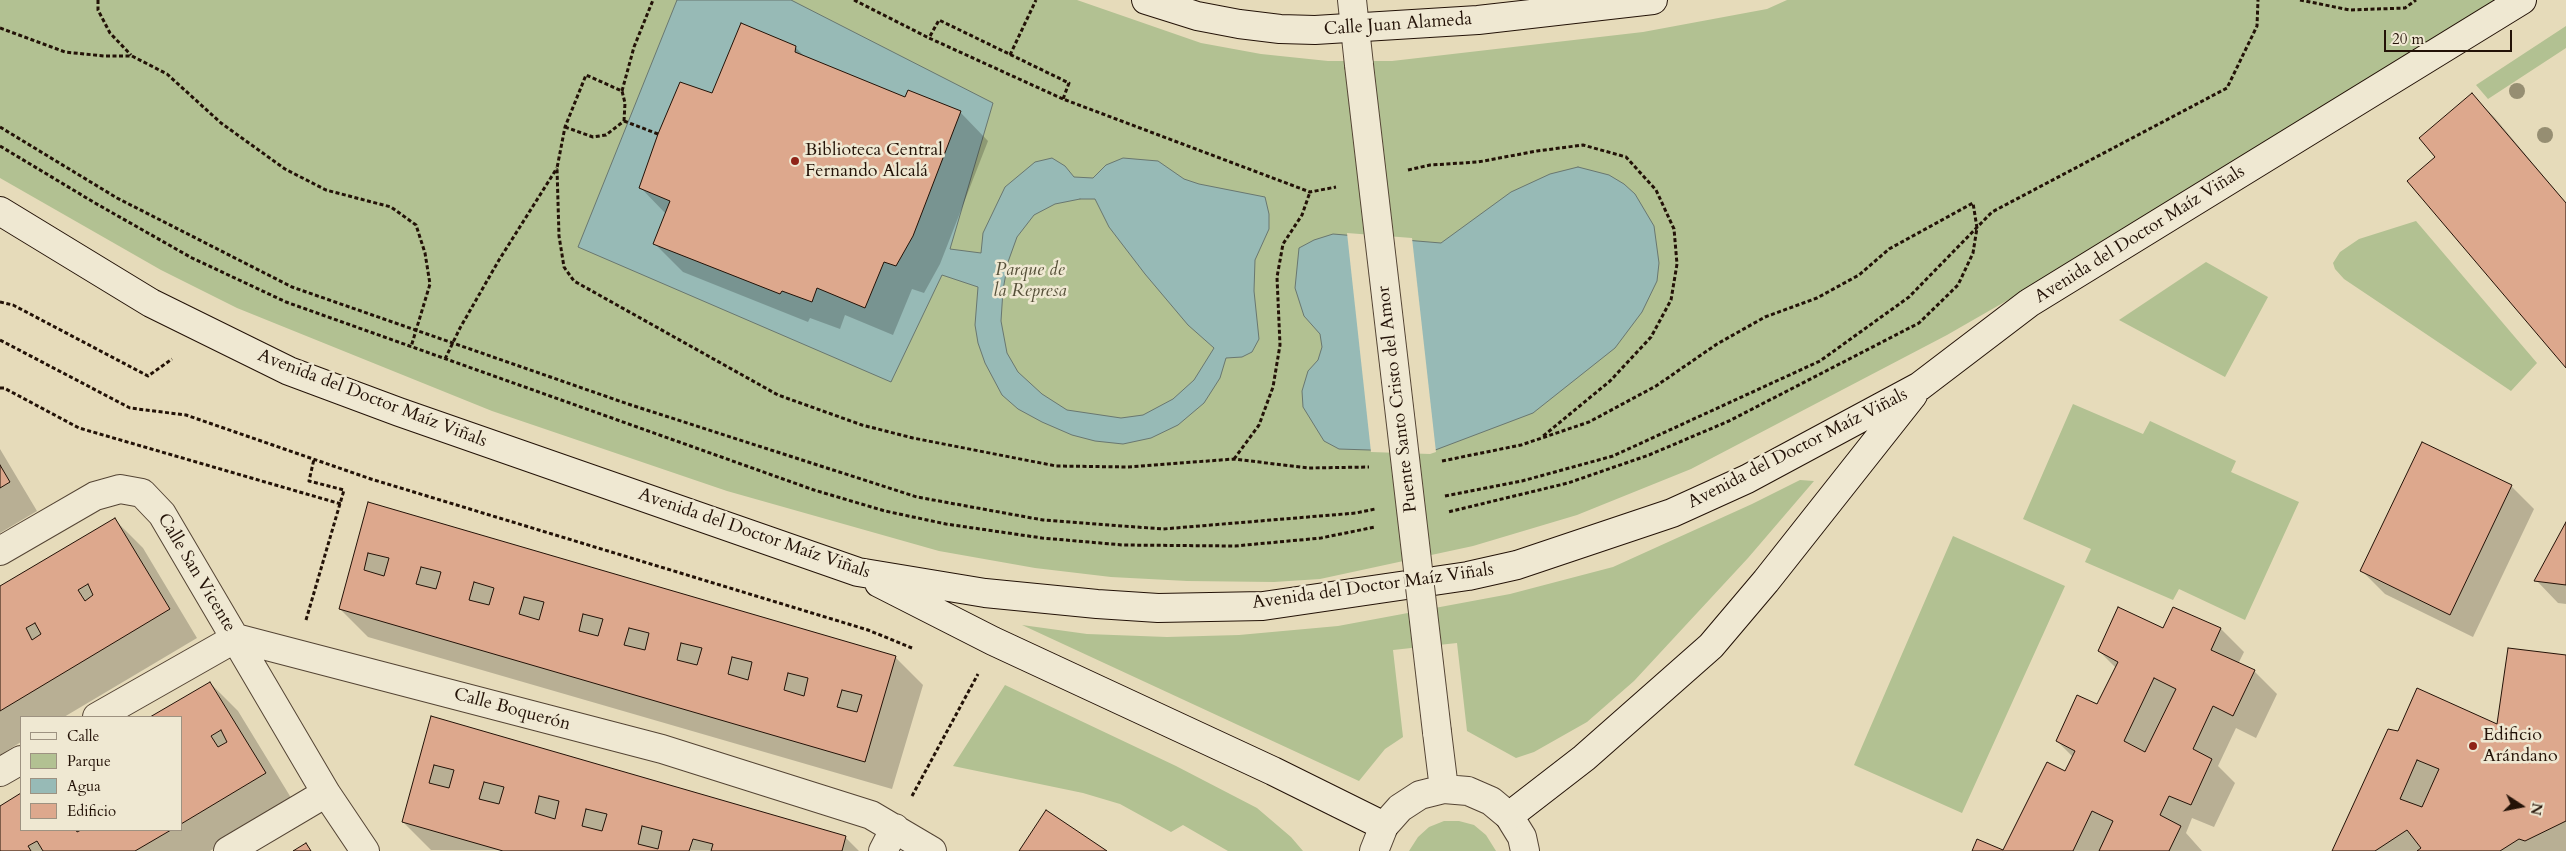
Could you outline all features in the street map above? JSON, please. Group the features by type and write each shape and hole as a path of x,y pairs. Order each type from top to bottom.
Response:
{"street":[{"name":"Calle Juan Alameda","path":"1146,0 1197,16 1280,30 1355,28 1478,20 1648,0"},
{"name":"Puente Santo Cristo del Amor","path":"1352,0 1444,789"},
{"name":"Avenida del Doctor Maíz Viñals","path":"0,211 151,303 289,371 399,412 858,572 985,593 1097,604 1158,608 1263,606 1468,576 1517,565 1672,513 1747,479 1920,386 2029,303 2522,0"},
{"path":"1509,816 1584,758 1711,646 1766,581 1920,386"},
{"name":"Calle San Vicente","path":"0,551 96,496 120,489 142,493 162,514 326,793 365,851"},
{"path":"858,572 993,641 1273,770 1379,839 1400,808 1420,795 1444,789 1468,791 1491,800 1509,816 1522,837 1525,851"},
{"path":"99,716 236,638"},
{"name":"Calle Boquerón","path":"236,638 662,749 871,816 889,839 932,851"},
{"path":"0,772 20,761"},
{"path":"228,851 326,793"}],"path":[{"path":"98,0 98,10 110,34 132,56 167,74 221,124 285,169 326,190 392,207 416,225 425,253 430,284 411,347"},
{"path":"565,127 593,137 606,135 624,121 625,103 622,90 634,47 653,0"},
{"path":"854,0 929,38 1063,99 1310,192 1337,186"},
{"path":"1010,54 1036,0"},
{"path":"1444,496 1522,481 1613,456 1820,361 1909,297 1992,212 2227,88 2257,26 2258,0"},
{"path":"2300,0 2350,10 2405,8 2416,0"},
{"path":"929,38 939,20 1069,83 1063,99"},
{"path":"0,28 65,52 104,56 132,56"},
{"path":"622,90 586,75 565,127 557,168 559,236 564,267 574,281 778,395 862,425 913,438 1056,466 1128,467 1234,458 1308,468 1376,466"},
{"path":"624,121 658,134"},
{"path":"0,127 117,198 292,287 452,344 760,449 917,497 1043,520 1163,529 1356,513 1385,508"},
{"path":"1402,171 1430,165 1478,162 1537,150 1583,145 1626,158 1656,190 1674,229 1677,264 1671,300 1651,337 1610,381 1540,439"},
{"path":"0,146 192,258 286,302 814,490 885,511 946,524 1042,538 1123,545 1235,546 1321,538 1377,527"},
{"path":"445,359 499,260 557,168"},
{"path":"1234,458 1259,425 1272,387 1280,345 1277,277 1283,244 1302,215 1310,192"},
{"path":"1436,462 1521,445 1590,422 1656,386 1717,344 1765,317 1816,298 1859,275 1889,249 1973,203 1977,228 1973,253 1958,285 1919,323 1729,421 1649,455 1568,482 1442,514"},
{"path":"0,302 13,304 148,376 172,359"},
{"path":"0,340 130,408 186,415 371,479 868,630 912,648"},
{"path":"0,388 4,388 79,428 341,504"},
{"path":"295,654 344,490 309,481 314,459"},
{"path":"889,839 993,641"}],"green space":[{"name":"Parque de la Represa","path":"0,0 1077,0 1201,43 1261,54 1328,61 1392,61 1643,32 1767,9 1787,0 2497,0 2088,254 1947,335 1691,469 1577,515 1473,546 1320,579 1274,582 1187,581 1111,577 1035,568 939,551 727,491 492,411 237,308 161,270 0,178"},
{"path":"2566,26 2566,48 2488,99 2476,85"},
{"path":"2416,221 2537,363 2511,391 2344,279 2335,269 2333,263 2340,252 2359,239"},
{"path":"2206,262 2268,297 2225,377 2119,320"},
{"path":"2073,404 2143,434 2150,421 2236,461 2231,472 2299,502 2245,620 2179,589 2173,600 2085,562 2091,549 2023,519"},
{"path":"1800,480 1814,481 1748,558 1634,681 1587,722 1534,752 1516,758 1467,731 1457,643 1393,650 1403,737 1385,749 1359,781 1022,625 1087,634 1167,637 1239,635 1338,626 1510,594 1613,567 1752,504"},
{"path":"1953,536 2065,586 1962,813 1854,765"},
{"path":"1005,685 1176,766 1257,808 1291,837 1303,851 1228,851 1183,825 1171,832 1120,804 1083,793 953,766"},
{"path":"1444,821 1459,821 1474,825 1486,835 1496,851 1409,851 1418,837 1429,827"}],"water":[{"path":"677,0 791,0 993,103 950,249 981,253 983,233 1005,187 1035,162 1052,158 1065,166 1074,177 1093,178 1106,165 1123,158 1158,161 1184,179 1199,184 1265,197 1269,214 1269,229 1255,260 1254,291 1259,339 1252,352 1242,357 1226,358 1220,378 1204,403 1178,425 1151,438 1123,444 1095,441 1072,435 1018,409 1002,395 985,363 978,343 975,325 978,287 942,275 891,382 578,247","holes":["1080,199 1095,199 1109,227 1145,274 1188,325 1214,348 1194,380 1173,399 1143,415 1121,418 1067,410 1042,394 1018,372 1007,353 1001,321 1003,290 1008,262 1017,237 1034,215 1055,204"]},
{"path":"1578,167 1609,175 1624,184 1635,194 1654,226 1659,263 1657,281 1642,312 1615,348 1533,413 1430,452 1339,449 1324,441 1303,407 1302,391 1308,371 1318,360 1322,347 1320,334 1304,316 1295,288 1299,248 1314,240 1333,234 1441,243 1511,192 1550,174"}],"pier":[{"path":"1347,233 1412,238 1436,452 1430,454 1371,452"}],"building":[{"name":"Biblioteca Central Fernando Alcalá","path":"741,23 796,46 795,52 905,97 908,90 961,111 913,236 896,266 884,262 865,308 817,288 812,302 782,291 780,294 653,244 670,201 639,188 658,134 680,82 712,93"},
{"path":"2472,93 2566,203 2566,368 2407,181 2435,157 2419,138"},
{"path":"2422,442 2512,485 2450,615 2360,571"},
{"path":"0,465 10,482 0,488"},
{"path":"368,502 896,656 865,762 339,609","holes":["368,553 389,558 384,576 364,570","421,567 441,572 436,589 416,584","474,582 494,588 489,605 469,600","524,597 544,602 539,620 519,614","583,614 603,619 598,636 579,631","629,628 649,633 645,650 624,645","681,643 702,648 697,665 677,660","732,657 752,662 748,680 728,674","788,673 808,678 804,696 784,690","842,690 862,695 857,712 837,707"]},
{"path":"115,518 170,609 0,711 0,586","holes":["88,584 93,595 85,601 78,590","35,623 41,634 32,640 26,628"]},
{"path":"2566,522 2566,585 2534,581"},
{"path":"2118,607 2163,628 2173,607 2221,628 2211,650 2255,670 2233,716 2213,706 2193,749 2212,759 2191,805 2169,796 2160,815 2181,826 2169,851 2099,851 2113,821 2092,811 2073,851 1972,851 1977,839 2003,850 2047,762 2065,771 2075,751 2056,741 2077,695 2097,704 2118,662 2098,651","holes":["2154,678 2176,689 2145,752 2124,741"]},
{"name":"Edificio Arándano","path":"2508,648 2566,655 2566,821 2525,841 2519,839 2500,851 2417,851 2421,848 2407,830 2375,851 2332,851 2388,729 2398,731 2417,688 2497,724","holes":["2417,760 2439,769 2422,807 2400,799"]},
{"path":"210,682 266,773 182,823 182,716 152,716","holes":["221,730 227,742 218,747 211,736"]},
{"path":"431,716 846,836 842,851 711,851 713,844 693,839 689,851 503,851 402,822","holes":["434,765 454,770 449,788 429,783","484,782 504,787 499,804 479,799","539,796 559,801 555,819 535,813","586,809 607,814 602,831 582,826","642,826 662,831 658,849 638,844"]},
{"path":"20,794 20,831 169,831 135,851 43,851 37,841 28,846 31,851 0,851 0,806"},
{"path":"1046,810 1107,851 1019,851"},
{"path":"306,843 311,851 293,851"}],"place":[{"name":"Biblioteca Central Fernando Alcalá","path":"795,161"},
{"name":"Edificio Arándano","path":"2473,746"}]}
